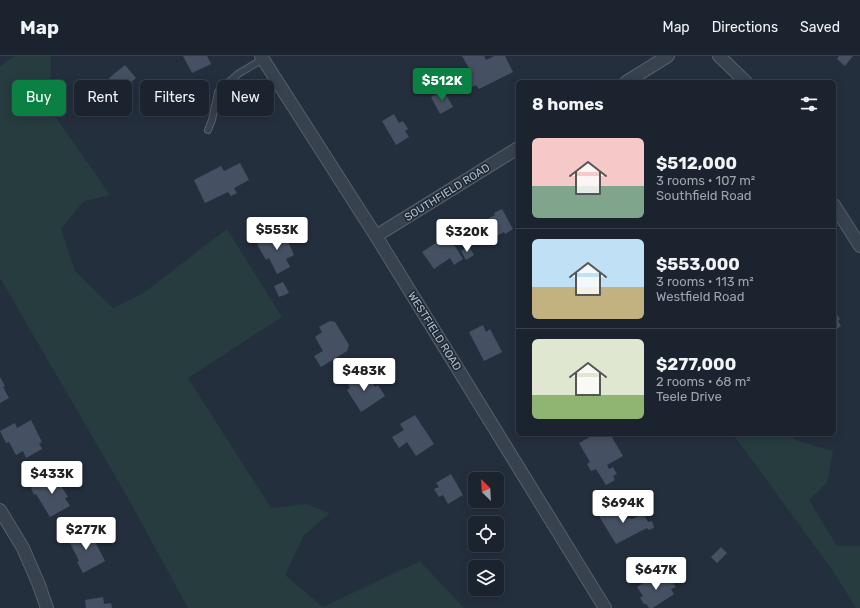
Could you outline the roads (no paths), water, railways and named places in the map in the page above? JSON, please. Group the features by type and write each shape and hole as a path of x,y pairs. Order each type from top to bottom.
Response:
{"street":[{"path":"629,80 668,56"},
{"path":"720,56 744,80"},
{"name":"WESTFIELD ROAD","path":"262,57 376,236 606,608"},
{"name":"SOUTHFIELD ROAD","path":"376,236 516,149"},
{"path":"836,208 860,246"},
{"path":"0,510 23,548 47,608"}],"lane":[{"path":"208,130 212,120 218,92 238,74 262,57"}]}
